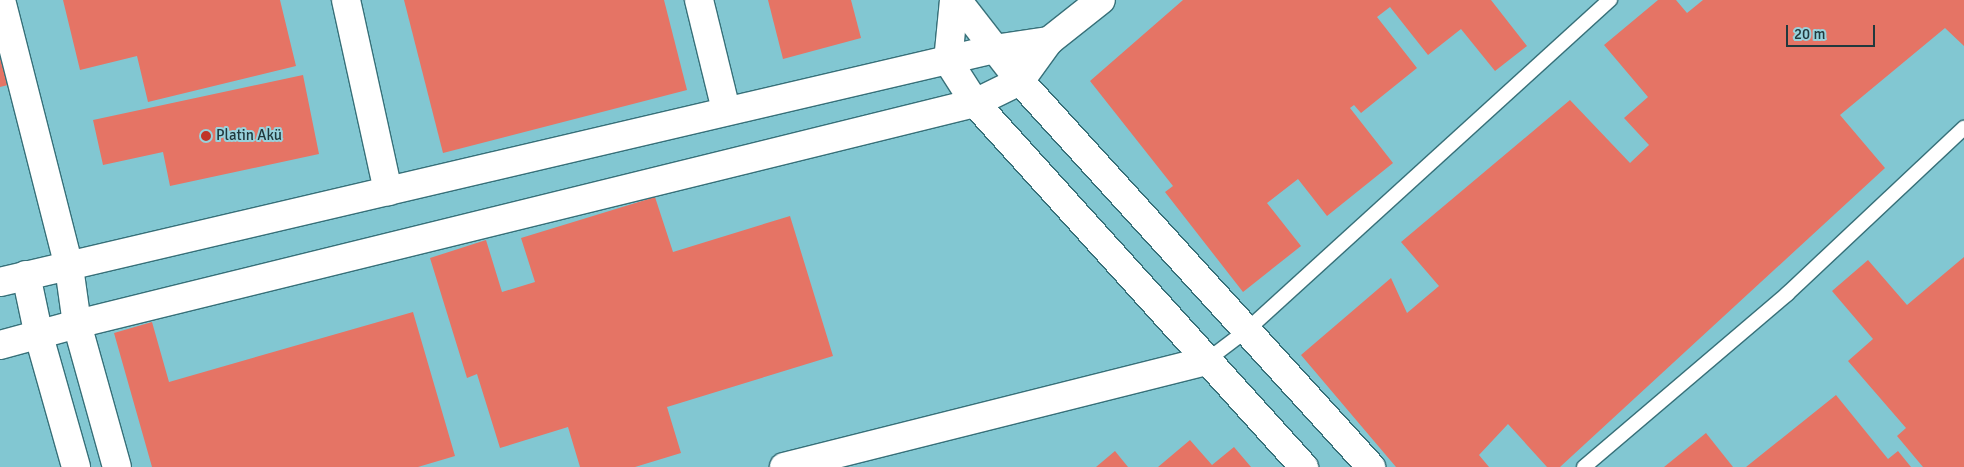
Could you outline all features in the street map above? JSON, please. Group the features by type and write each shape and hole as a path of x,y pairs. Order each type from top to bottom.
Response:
{"street":[{"path":"1,0 69,266 77,324 117,467"},
{"path":"346,0 388,191"},
{"path":"699,0 726,110"},
{"path":"955,0 1020,81 1371,467"},
{"path":"955,0 948,61 975,103 1206,361 1304,467"},
{"path":"0,345 39,336 77,324 975,103 1020,81 1049,41 1101,0"},
{"path":"0,282 726,110 994,49 1049,41"},
{"path":"26,275 39,336 76,467"},
{"path":"784,467 1206,361"}],"lane":[{"path":"1206,361 1247,330 1610,0"},
{"path":"1584,467 1787,294 1964,128"}],"shaded area":[{"path":"0,0 1964,0 1964,467 0,467"}],"building":[{"path":"63,0 280,0 296,66 148,102 137,56 80,70"},
{"path":"404,0 664,0 687,90 443,153"},
{"path":"768,0 851,0 861,38 783,59"},
{"path":"1183,0 1491,0 1527,46 1495,71 1461,29 1428,55 1390,7 1377,17 1417,68 1361,113 1354,105 1350,108 1393,163 1327,216 1298,179 1267,203 1301,246 1243,292 1165,192 1173,186 1090,81"},
{"path":"1658,0 1676,0 1687,13 1703,0 1964,0 1964,46 1945,28 1840,115 1885,168 1560,467 1547,467 1508,424 1479,455 1489,467 1396,467 1301,355 1391,278 1407,313 1439,286 1401,242 1570,100 1630,163 1649,145 1624,118 1648,97 1604,45"},
{"path":"0,58 8,85 0,87"},
{"name":"Platin Akü","path":"303,75 319,154 170,186 163,152 103,165 93,120"},
{"path":"655,197 673,252 790,216 833,356 667,407 681,453 635,467 580,467 568,427 500,448 477,374 467,378 430,258 486,240 502,292 535,282 521,238"},
{"path":"1964,257 1964,467 1923,467 1897,436 1906,428 1848,361 1873,339 1832,291 1868,260 1907,305"},
{"path":"413,312 455,456 418,467 152,467 114,333 152,322 169,382"},
{"path":"1836,395 1888,459 1898,451 1911,467 1746,467"},
{"path":"1706,433 1733,467 1664,467"},
{"path":"1190,440 1212,465 1234,447 1251,467 1158,467"},
{"path":"1115,451 1128,467 1096,467"}],"place":[{"name":"Platin Akü","path":"206,136"}]}
